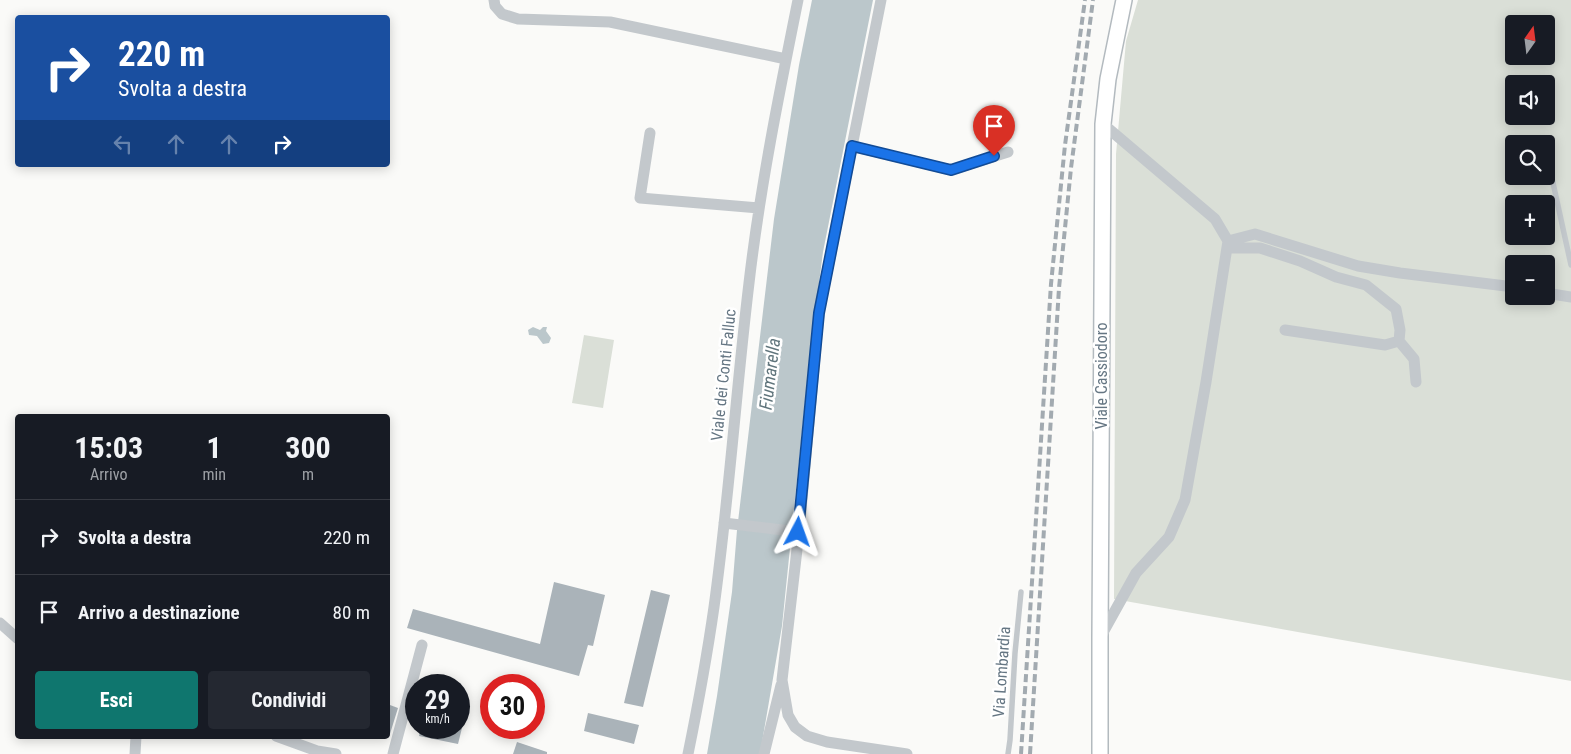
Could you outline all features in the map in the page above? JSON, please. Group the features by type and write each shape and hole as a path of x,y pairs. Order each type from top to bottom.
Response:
{"main road":[{"name":"Viale Cassiodoro","path":"1100,754 1103,124 1108,79 1124,0"}],"street":[{"path":"494,0 495,6 502,14 518,20 610,22 786,59"},
{"name":"Viale dei Conti Falluc","path":"688,754 700,695 712,616 759,208 771,134 798,0"},
{"path":"764,754 782,680 819,313 881,0"},
{"path":"1100,638 1136,572 1169,537 1185,500 1228,245 1215,219 1103,124"},
{"path":"650,133 640,198 759,208"},
{"path":"852,146 951,170 1008,152"},
{"path":"1228,245 1255,234 1358,266 1505,286"},
{"path":"1228,245 1260,248 1300,261 1336,277 1366,285 1396,309 1400,330 1399,341 1414,359 1416,382"},
{"path":"1555,294 1571,297"},
{"path":"1286,330 1384,345 1399,341"},
{"path":"724,523 796,532"},
{"path":"0,622 15,636"},
{"path":"393,754 422,645"},
{"path":"782,680 788,715 795,727 807,736 828,742 907,754"},
{"path":"135,754 136,739"},
{"path":"284,739 317,751 336,754"}],"lane":[{"path":"1554,185 1571,265"},
{"name":"Via Lombardia","path":"1008,754 1021,592"}],"shaded area":[{"path":"1138,0 1571,0 1571,681 1114,599 1116,154 1126,41"},
{"path":"584,335 614,340 603,408 572,403"}],"water":[{"name":"Fiumarella","path":"812,0 873,0 823,252 810,353 782,626 760,754 707,754 732,592 737,530 774,219 799,65"},
{"path":"533,327 540,330 543,327 547,327 546,331 551,338 549,343 543,344 537,336 529,335 528,330"}],"building":[{"path":"554,582 605,595 593,646 588,645 579,676 407,628 413,609 540,644"},
{"path":"651,590 670,595 643,707 624,703"},
{"path":"390,705 398,708 390,734"},
{"path":"588,713 639,725 634,744 584,731"},
{"path":"434,739 459,739 458,744"},
{"path":"517,742 547,752 547,754 513,754"}],"railway":[{"path":"1021,754 1051,284 1065,145 1085,0"},
{"path":"1030,754 1059,288 1071,168 1093,0"}],"route":[{"path":"798,532 819,313 852,146 951,170 994,156"}]}
